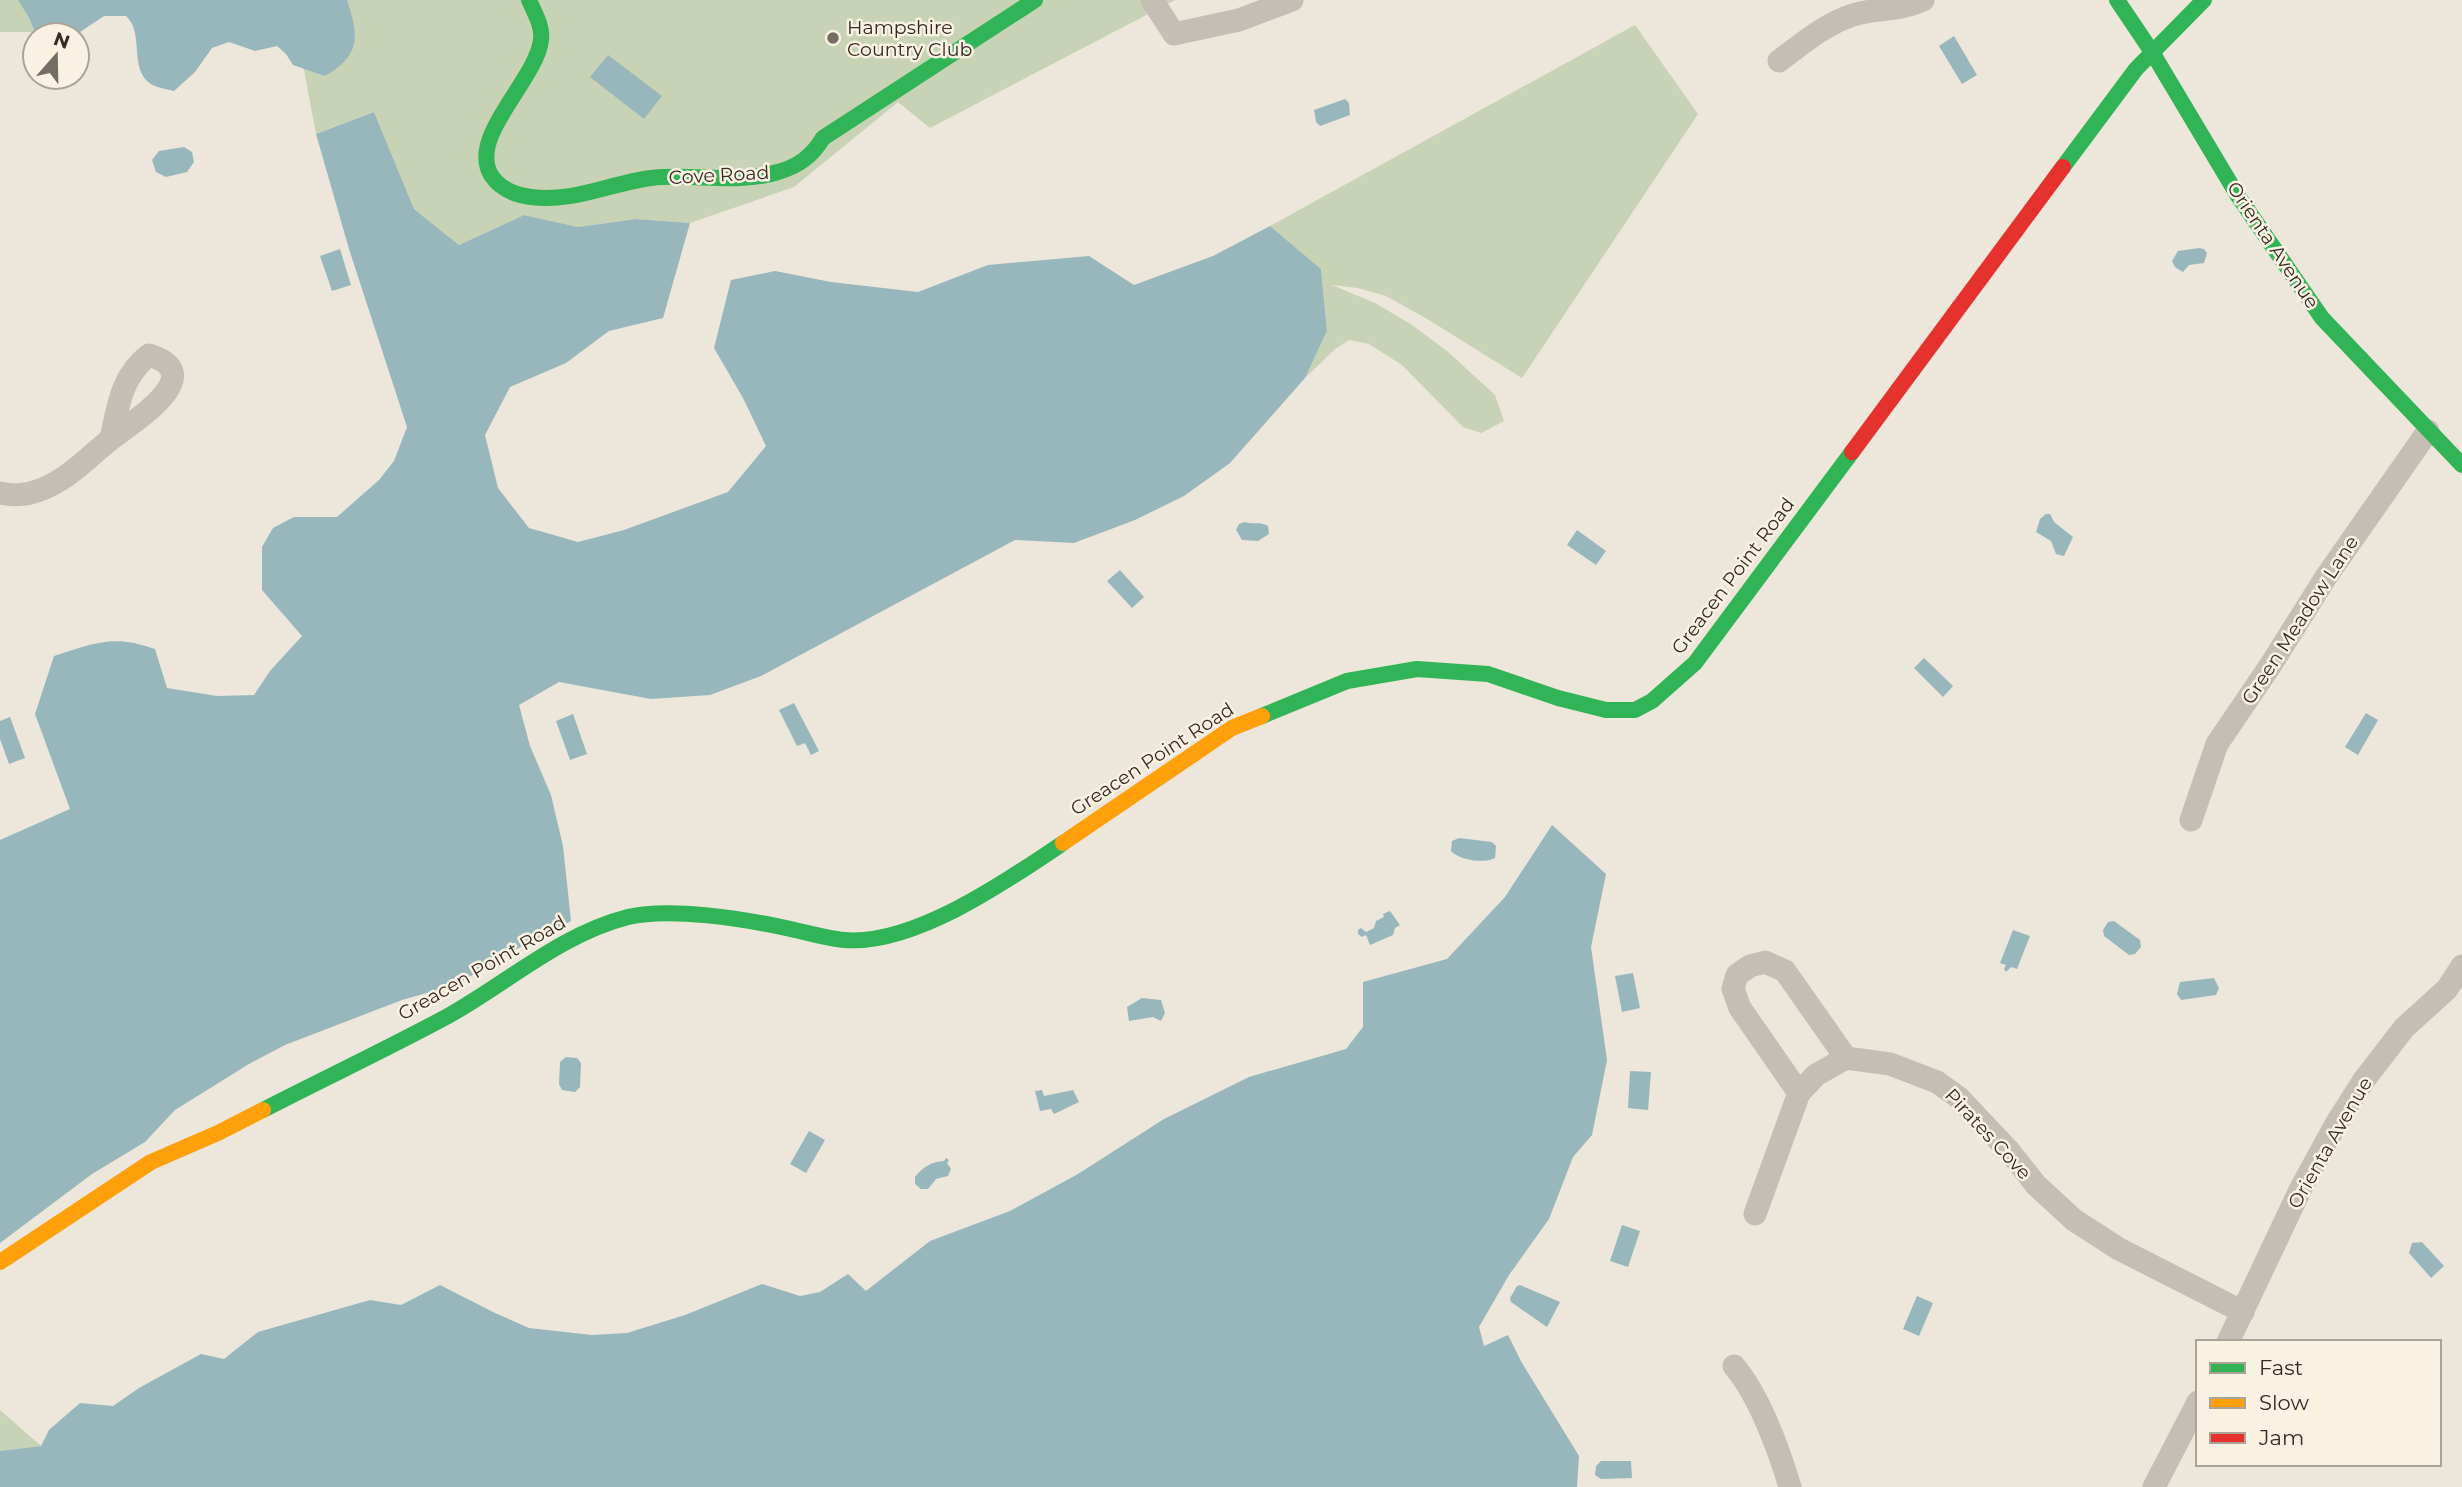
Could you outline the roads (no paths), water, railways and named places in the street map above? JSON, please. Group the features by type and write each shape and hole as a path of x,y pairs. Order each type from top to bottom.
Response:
{"street":[{"name":"Cove Road","path":"529,0 541,28 536,62 524,85 510,102 490,138 486,152 488,168 497,184 515,194 552,198 653,178 772,174 794,167 812,156 823,138 1035,0"},
{"path":"1152,0 1174,34 1239,20 1292,0"},
{"path":"1779,61 1822,28 1854,15 1907,8 1923,0"},
{"name":"Orienta Avenue","path":"2117,0 2152,52 2238,196 2322,318 2462,465"},
{"name":"Greacen Point Road","path":"0,1262 150,1162 218,1133 449,1015 568,940 629,917 666,914 704,916 781,927 844,940 869,940 900,934 992,891 1232,728 1347,681 1417,669 1454,670 1488,674 1558,698 1606,710 1635,710 1652,701 1695,663 2136,69 2204,0"},
{"name":"Green Meadow Lane","path":"2192,820 2217,744 2326,577 2428,431"},
{"path":"0,494 20,495 38,491 64,479 111,439"},
{"path":"1755,1214 1799,1093 1815,1075 1846,1058 1785,971 1765,962 1750,966 1737,975 1733,989 1740,1008 1799,1093"},
{"name":"Orienta Avenue","path":"2229,1340 2301,1188 2364,1080 2403,1028 2454,996 2462,966"},
{"name":"Pirates Cove","path":"1846,1058 1889,1064 1937,1082 1975,1114 2036,1185 2074,1220 2119,1249 2243,1312"},
{"path":"1734,1366 1744,1378 1780,1456 1790,1487"},
{"path":"2154,1487 2196,1406"}],"water":[{"path":"18,0 347,0 355,34 351,52 337,68 325,76 293,65 277,46 255,51 229,42 212,48 195,72 174,91 153,85 144,77 138,60 135,32 126,16 104,16 91,25 91,21 30,21"},
{"path":"1954,36 1977,75 1962,84 1939,46"},
{"path":"608,55 662,96 644,119 590,77"},
{"path":"1345,99 1349,103 1350,115 1320,126 1316,122 1314,110"},
{"path":"374,112 414,209 459,245 524,215 578,227 636,219 690,223 663,318 609,331 566,363 510,387 485,435 498,488 529,528 578,542 624,530 728,492 766,446 743,398 714,348 731,280 775,271 831,282 918,292 988,265 1089,256 1134,285 1213,256 1270,226 1321,269 1327,331 1305,378 1230,463 1184,496 1135,520 1074,543 1015,540 761,676 710,695 651,699 559,682 519,705 530,746 551,795 563,846 571,921 505,955 458,984 402,1000 285,1045 249,1064 175,1110 145,1142 92,1174 0,1243 0,840 70,809 35,714 54,656 104,642 140,644 155,649 167,688 217,696 254,695 270,671 302,636 262,590 262,547 273,528 294,517 337,517 379,480 394,461 407,427 349,249 316,134"},
{"path":"184,147 192,152 194,162 187,172 166,177 156,172 152,160 159,151"},
{"path":"2199,248 2207,253 2204,263 2189,265 2183,272 2175,267 2172,261 2178,251"},
{"path":"340,249 351,285 332,291 320,256"},
{"path":"2050,514 2054,522 2073,537 2064,556 2056,554 2051,541 2036,532 2040,519"},
{"path":"1245,522 1268,526 1269,534 1258,541 1242,540 1236,530 1239,524"},
{"path":"1577,530 1606,551 1596,565 1567,545"},
{"path":"1120,570 1144,597 1132,608 1107,581"},
{"path":"1924,658 1953,686 1943,697 1914,668"},
{"path":"794,703 819,751 811,755 805,743 797,746 779,710"},
{"path":"2366,713 2378,720 2358,755 2345,747"},
{"path":"573,714 587,754 570,760 556,721"},
{"path":"10,717 25,758 9,764 0,739 0,721"},
{"path":"1552,825 1606,874 1591,947 1607,1060 1592,1135 1573,1157 1549,1219 1509,1275 1479,1327 1484,1346 1508,1335 1579,1456 1577,1487 0,1487 0,1451 41,1446 49,1430 80,1403 113,1406 139,1388 201,1354 224,1359 258,1332 370,1300 401,1305 440,1285 529,1328 592,1335 627,1333 685,1315 762,1284 800,1296 820,1292 848,1274 866,1291 930,1241 1010,1211 1078,1174 1164,1119 1249,1077 1346,1049 1363,1027 1363,982 1447,959 1505,897"},
{"path":"1459,838 1492,842 1496,846 1495,858 1478,861 1455,854 1451,851 1452,841"},
{"path":"1390,911 1400,925 1395,928 1393,935 1370,945 1366,935 1362,937 1358,930 1361,928 1366,932 1374,928 1376,921"},
{"path":"2114,921 2140,940 2141,947 2135,954 2129,955 2104,936 2103,930 2108,922"},
{"path":"2013,930 2030,936 2017,969 2011,967 2006,972 2006,965 2000,963"},
{"path":"1633,973 1640,1008 1622,1012 1615,976"},
{"path":"2214,978 2219,988 2216,995 2181,1000 2177,994 2180,982"},
{"path":"1142,998 1161,1000 1165,1013 1161,1021 1153,1017 1129,1021 1127,1007"},
{"path":"566,1057 577,1058 581,1063 580,1087 575,1092 562,1090 559,1084 560,1062"},
{"path":"1630,1071 1651,1072 1648,1110 1628,1108"},
{"path":"1042,1090 1044,1096 1073,1090 1079,1102 1054,1114 1051,1109 1040,1111 1035,1091"},
{"path":"809,1131 825,1140 806,1173 790,1164"},
{"path":"946,1158 951,1169 948,1176 936,1179 928,1189 921,1189 915,1184 915,1177 921,1170"},
{"path":"1622,1225 1640,1231 1628,1267 1610,1261"},
{"path":"2422,1242 2444,1266 2431,1278 2409,1253 2412,1243"},
{"path":"1520,1285 1560,1302 1547,1327 1511,1302 1510,1298"},
{"path":"1917,1296 1933,1303 1919,1336 1903,1329"},
{"path":"1601,1461 1631,1461 1632,1478 1601,1479 1595,1475 1596,1466"}],"place":[{"name":"Hampshire Country Club","path":"833,38"}]}
